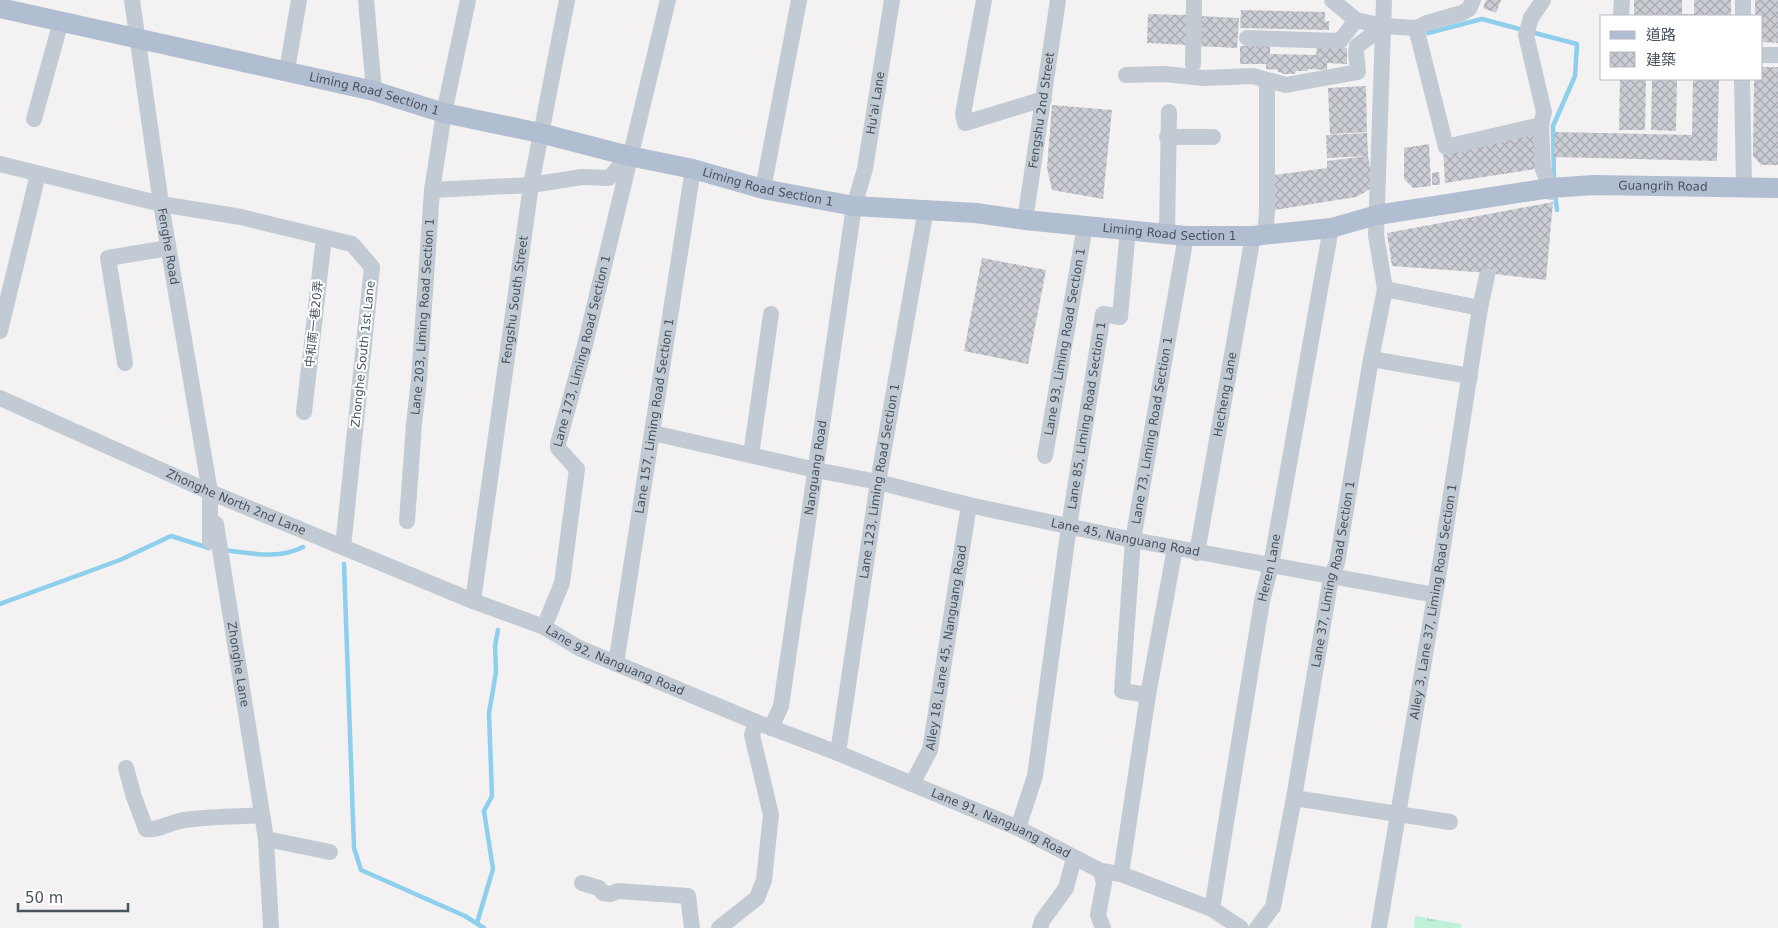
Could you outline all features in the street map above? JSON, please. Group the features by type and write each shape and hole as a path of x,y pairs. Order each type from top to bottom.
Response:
{"main road":[{"name":"Liming Road Section 1","path":"0,8 136,39 287,70 374,91 444,113 540,132 629,156 693,169 763,189 854,206 976,213 1025,220 1176,234 1259,235 1330,228 1377,215 1550,190"},
{"name":"Guangrih Road","path":"1550,190 1594,185 1778,188"}],"street":[{"name":"Fenghe Road","path":"132,0 136,39 168,248 211,494"},
{"path":"287,70 299,0"},
{"path":"366,0 374,91"},
{"name":"Lane 203, Liming Road Section 1","path":"407,521 414,424 419,387 432,190 444,113 468,0"},
{"name":"Fengshu South Street","path":"473,602 531,185 567,0"},
{"path":"432,190 531,185 582,178 609,178 629,156 668,0"},
{"path":"763,189 799,0"},
{"name":"Hu'ai Lane","path":"854,206 866,169 892,0"},
{"path":"984,0 963,114 965,123 1044,99"},
{"name":"Fengshu 2nd Street","path":"1025,220 1058,0"},
{"path":"1193,64 1194,0"},
{"path":"1332,0 1356,20 1384,26 1416,28 1462,13 1470,9 1473,0"},
{"name":"Lane 37, Liming Road Section 1","path":"1257,928 1273,907 1294,798 1331,577 1337,562 1371,359 1385,289 1376,235 1384,0"},
{"path":"1542,0 1532,18 1526,35 1544,112 1541,125 1543,169 1550,190"},
{"path":"1621,15 1622,0"},
{"path":"1742,15 1743,0"},
{"path":"1246,38 1340,40 1356,20"},
{"path":"34,119 60,21"},
{"path":"1126,74 1164,74 1204,78 1253,76 1286,85 1358,72 1357,46 1384,26"},
{"path":"1416,28 1446,147 1541,125"},
{"path":"1763,55 1778,55"},
{"path":"1742,80 1744,188"},
{"name":"Hecheng Lane","path":"1198,553 1259,235 1267,212 1267,81"},
{"name":"Lane 73, Liming Road Section 1","path":"1148,695 1122,691 1133,540 1176,234 1167,137 1169,112"},
{"path":"1167,137 1213,137"},
{"name":"Lane 173, Liming Road Section 1","path":"544,627 562,583 577,469 558,448 558,444 585,345 629,156"},
{"name":"Zhonghe South 1st Lane","path":"0,164 161,204 241,217 352,244 372,268 343,547"},
{"name":"Lane 157, Liming Road Section 1","path":"616,664 693,169"},
{"path":"0,331 38,174"},
{"name":"Nanguang Road","path":"764,725 781,706 854,206"},
{"name":"Lane 123, Liming Road Section 1","path":"838,753 878,482 926,209"},
{"name":"Lane 93, Liming Road Section 1","path":"1045,456 1085,226"},
{"name":"Heren Lane","path":"1212,909 1262,601 1271,565 1330,228"},
{"name":"Lane 85, Liming Road Section 1","path":"1018,828 1035,776 1069,526 1103,314 1120,317 1128,229"},
{"name":"中和南一巷20弄","path":"304,412 324,237"},
{"path":"125,363 108,258 168,248"},
{"name":"Alley 3, Lane 37, Liming Road Section 1","path":"1379,927 1436,594 1480,308 1487,276"},
{"path":"1385,289 1480,308"},
{"path":"751,455 772,314"},
{"path":"1371,359 1470,376"},
{"name":"Zhonghe North 2nd Lane","path":"0,398 211,494 473,602"},
{"name":"Lane 45, Nanguang Road","path":"652,433 1133,540 1331,577 1436,594"},
{"path":"210,541 211,494"},
{"name":"Zhonghe Lane","path":"211,494 266,839 271,928"},
{"name":"Alley 18, Lane 45, Nanguang Road","path":"912,784 930,750 969,505"},
{"path":"1121,874 1148,695 1175,548"},
{"name":"Lane 92, Nanguang Road","path":"473,602 544,627 579,648 764,725"},
{"path":"719,928 757,898 764,880 771,815 752,735 764,725"},
{"name":"Lane 91, Nanguang Road","path":"764,725 838,753 1018,828 1101,870 1121,874 1212,909 1241,928"},
{"path":"126,768 146,829 151,830 182,820 262,815"},
{"path":"1294,798 1450,822"},
{"path":"266,839 330,852"},
{"path":"1040,928 1042,921 1066,888 1074,858"},
{"path":"1101,870 1104,883 1098,916 1103,928"},
{"path":"582,884 599,888 603,893 610,894 618,891 688,896 692,928"}],"green space":[{"path":"1415,916 1461,924 1461,928 1414,928"}],"building":[{"path":"1486,0 1501,0 1496,13 1483,8"},
{"path":"1634,0 1682,0 1682,14 1694,14 1694,0 1731,0 1731,15 1634,15"},
{"path":"1755,0 1778,0 1778,43 1763,42 1763,15 1755,15"},
{"path":"1241,10 1325,12 1325,22 1329,21 1329,30 1240,28"},
{"path":"1148,14 1188,15 1187,45 1147,43"},
{"path":"1198,16 1239,18 1237,48 1197,46"},
{"path":"1240,46 1270,46 1270,54 1316,55 1317,47 1347,48 1347,64 1327,63 1327,70 1308,69 1308,71 1296,71 1295,74 1283,74 1278,72 1278,70 1266,69 1266,64 1240,64"},
{"path":"1763,67 1778,67 1778,165 1761,165 1753,156 1754,80 1763,80"},
{"path":"1620,80 1646,80 1645,130 1619,130"},
{"path":"1652,80 1677,80 1676,131 1651,130"},
{"path":"1693,80 1719,80 1717,161 1554,157 1555,132 1692,135"},
{"path":"1366,86 1367,132 1330,134 1328,88"},
{"path":"1052,105 1112,110 1103,199 1052,190 1047,168"},
{"path":"1367,133 1368,156 1327,158 1326,135"},
{"path":"1537,133 1536,169 1445,183 1443,149"},
{"path":"1429,144 1431,186 1413,188 1404,179 1404,148"},
{"path":"1368,156 1371,173 1370,189 1362,194 1356,197 1274,210 1274,175 1327,168 1327,161"},
{"path":"1439,172 1440,185 1432,185 1432,173"},
{"path":"1553,202 1546,280 1476,272 1392,266 1387,233"},
{"path":"982,258 1046,270 1028,364 964,351"}],"waterway":[{"path":"1428,33 1482,19 1523,30"},
{"path":"1531,32 1577,44 1575,76 1553,126 1554,181"},
{"path":"1555,194 1557,210"},
{"path":"0,604 120,560 171,536 209,548"},
{"path":"224,550 254,554 274,554 294,551 303,547"},
{"path":"344,564 354,848 361,870 465,916 484,928"},
{"path":"477,923 493,869 484,811 492,796 489,713 496,672 495,646 498,630"}]}
